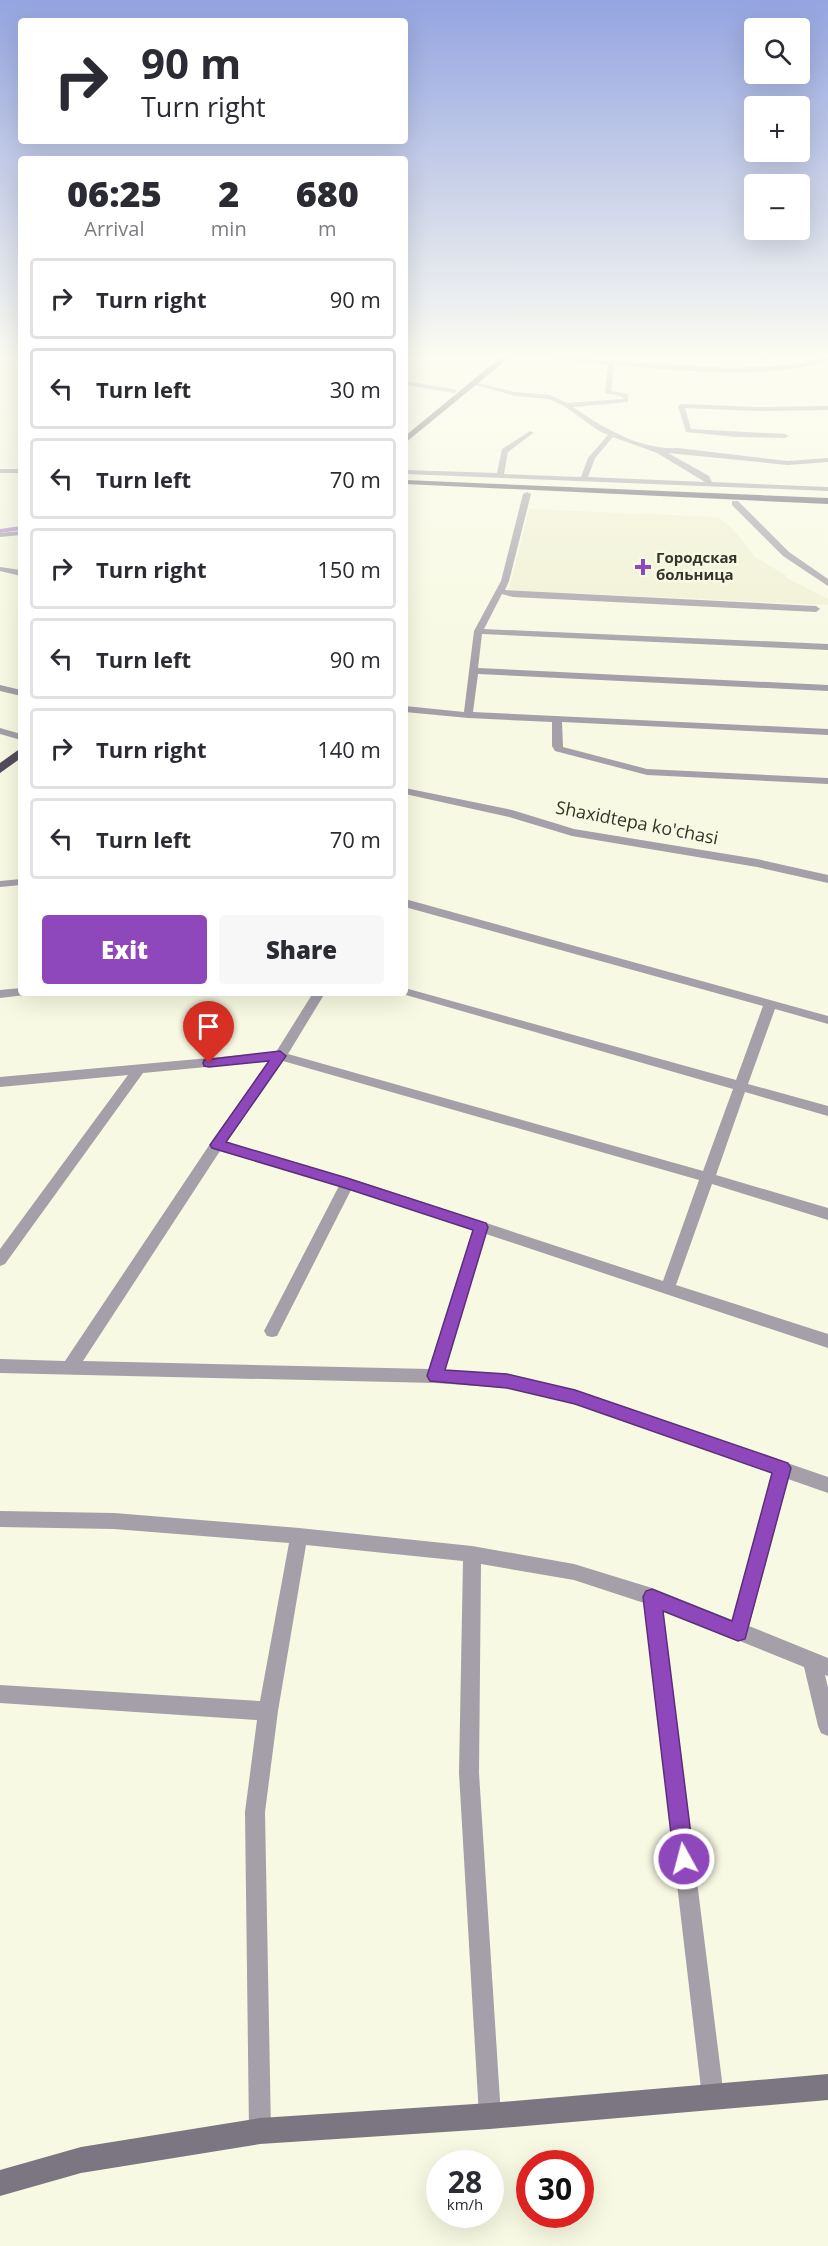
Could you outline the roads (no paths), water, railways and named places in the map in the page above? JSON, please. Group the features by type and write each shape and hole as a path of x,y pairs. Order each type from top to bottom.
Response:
{"highway":[{"path":"0,769 18,754"}],"main road":[{"path":"408,482 828,501"},
{"path":"408,488 828,507"},
{"path":"0,2183 81,2160 260,2131 489,2116 828,2087"}],"street":[{"path":"500,475 503,462"},
{"path":"584,479 591,462"},
{"path":"678,462 706,478 710,484"},
{"path":"771,462 788,464 810,462"},
{"path":"0,471 18,471"},
{"path":"408,472 828,489"},
{"path":"672,483 672,495"},
{"path":"812,488 815,501"},
{"path":"468,715 478,631 505,581 527,494"},
{"path":"735,503 786,555 828,583"},
{"path":"0,535 18,533"},
{"path":"0,569 18,572"},
{"path":"500,591 513,594 816,609"},
{"path":"478,631 828,647"},
{"path":"472,671 828,688"},
{"path":"0,688 18,692"},
{"path":"408,709 468,715 828,732"},
{"path":"557,719 559,749 647,772 828,782"},
{"path":"0,731 18,736"},
{"name":"Shaxidtepa ko'chasi","path":"408,791 512,814 572,832 757,863 828,879"},
{"path":"0,884 18,882"},
{"path":"408,904 828,1020"},
{"path":"0,994 18,992"},
{"path":"408,993 828,1111"},
{"path":"70,1367 217,1145 280,1056 317,996"},
{"path":"666,1289 770,1005"},
{"path":"0,1082 280,1056 828,1214"},
{"path":"0,1260 138,1070"},
{"path":"217,1145 347,1183 828,1341"},
{"path":"272,1332 347,1183"},
{"path":"435,1376 481,1227"},
{"path":"0,1366 435,1376 507,1381 575,1397 828,1485"},
{"path":"738,1632 782,1468"},
{"path":"0,1519 114,1521 299,1536 472,1554 574,1572 652,1597 820,1664 828,1726"},
{"path":"260,2131 255,1812 268,1711 299,1536"},
{"path":"472,1554 469,1773 489,2116"},
{"path":"652,1597 713,2097"},
{"path":"0,1694 268,1711"}],"waterway":[{"path":"0,531 18,528"}],"place":[{"name":"Городская больница","path":"643,567"}]}
